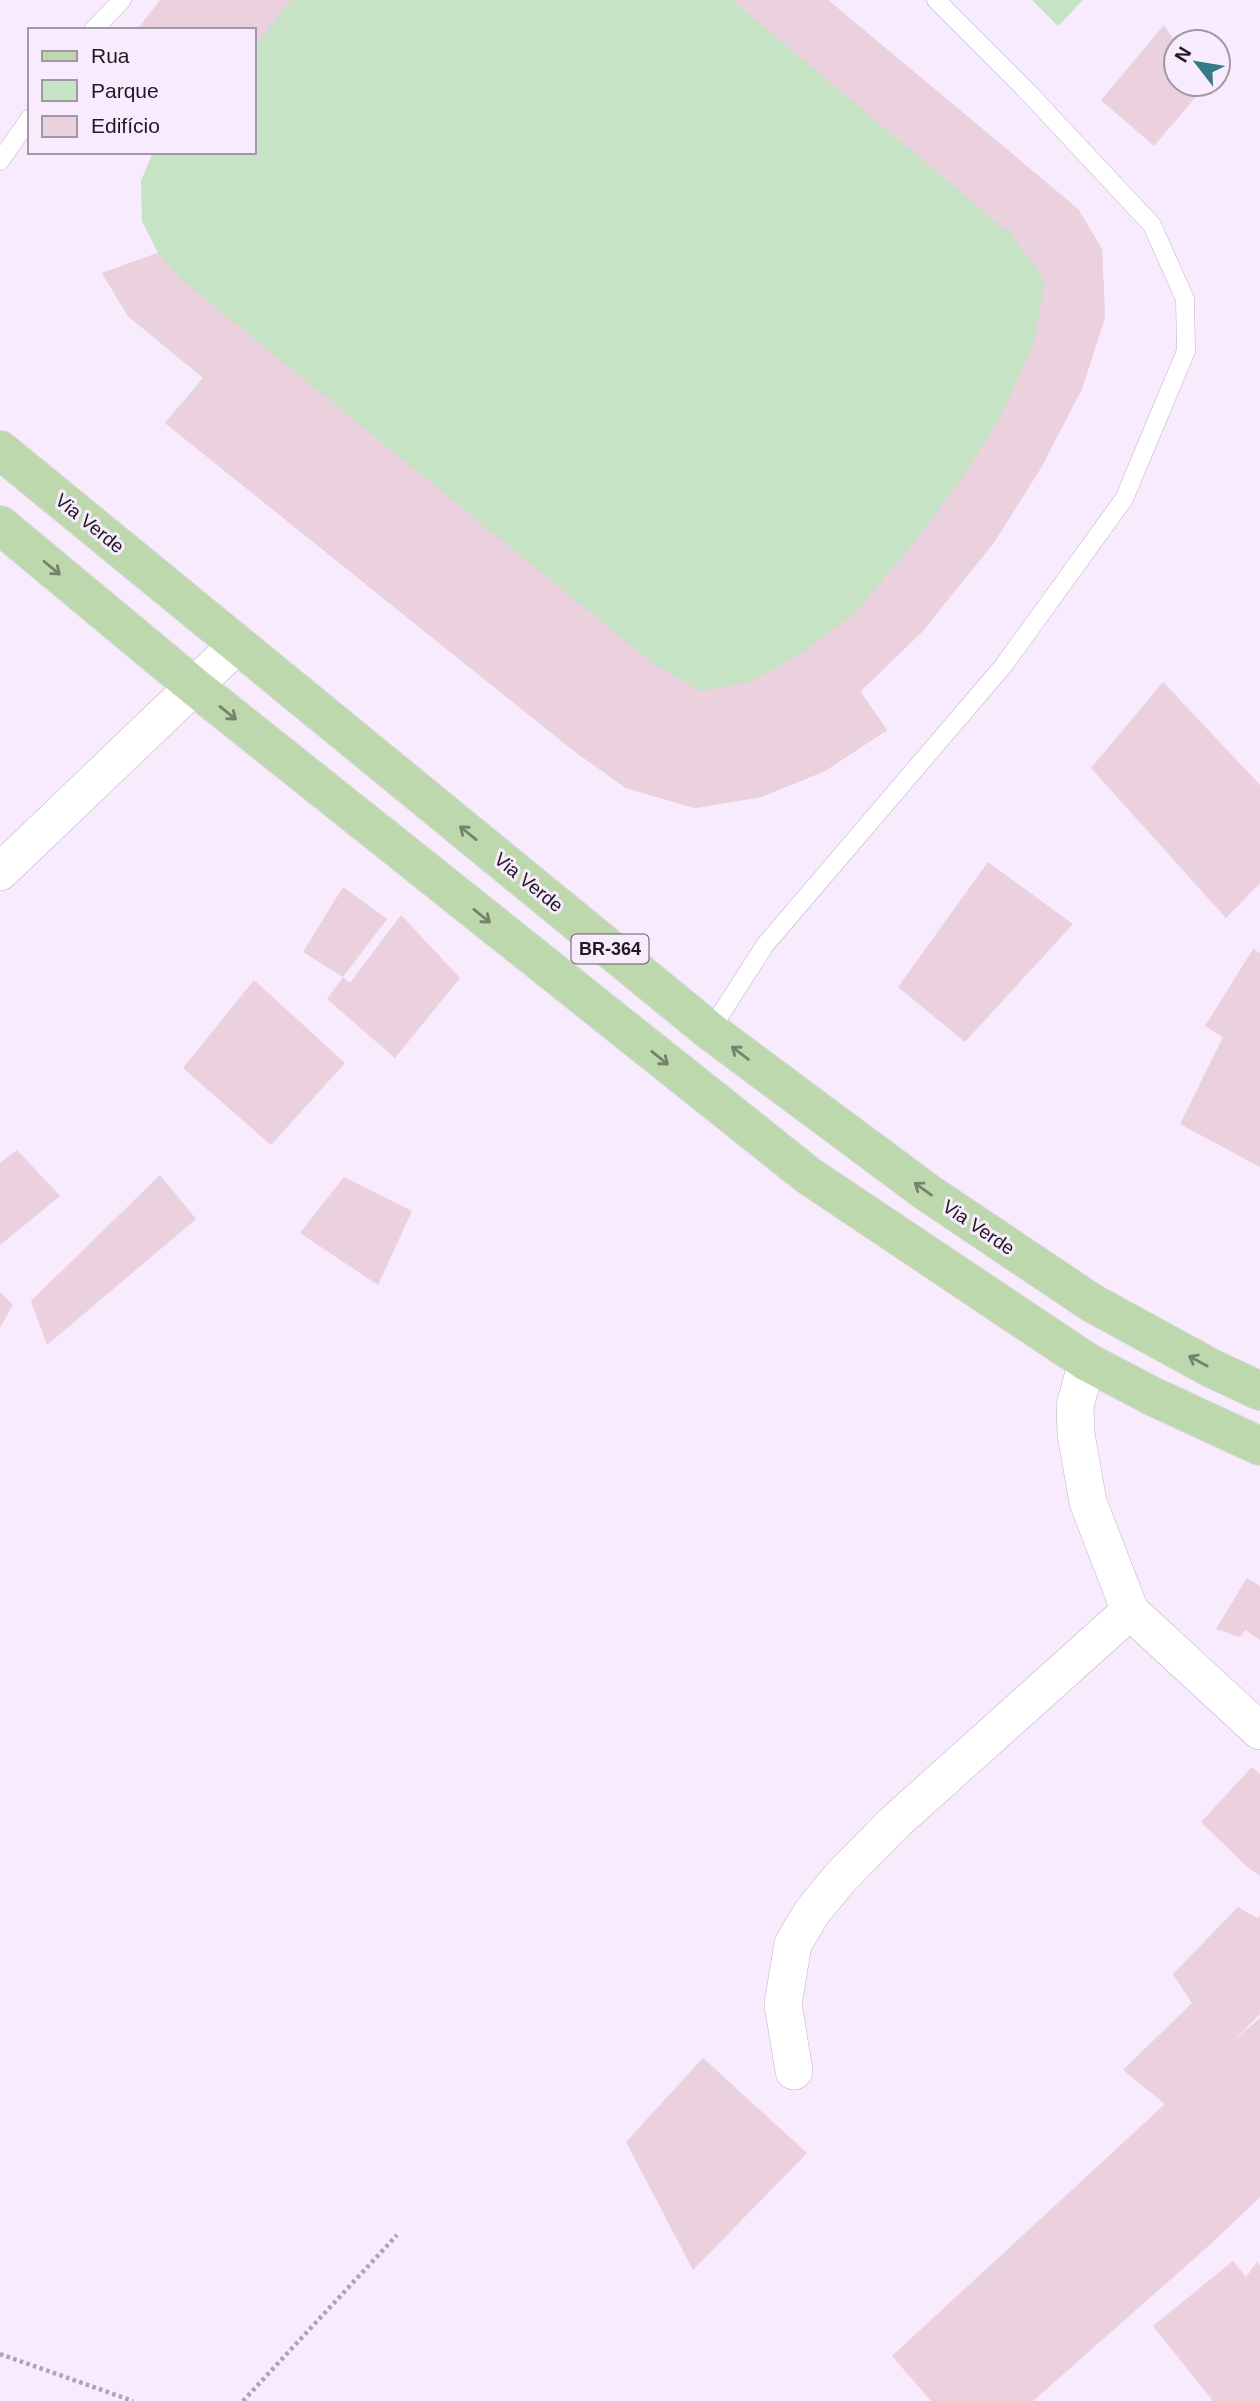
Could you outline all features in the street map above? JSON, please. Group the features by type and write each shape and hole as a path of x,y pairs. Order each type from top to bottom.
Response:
{"main road":[{"name":"Via Verde","path":"0,450 710,1031 928,1193 1092,1303 1211,1368 1260,1391"},
{"name":"BR-364","path":"0,525 195,687 809,1177 1087,1362 1154,1397 1260,1446"}],"street":[{"path":"0,872 238,645"},
{"path":"1087,1362 1075,1406 1076,1434 1088,1502 1130,1611 1260,1731"},
{"path":"793,2071 783,2004 793,1944 812,1912 840,1878 894,1823 1130,1611"}],"lane":[{"path":"95,28 122,0"},
{"path":"710,1031 765,945 1004,665 1124,499 1186,351 1185,299 1152,225 1025,89 936,0"},
{"path":"0,161 28,121"}],"path":[{"path":"243,2401 397,2235"},
{"path":"0,2354 133,2401"}],"green space":[{"path":"160,0 828,0 1078,209 1102,249 1105,318 860,691 887,730 825,771 761,797 695,808 626,788 574,751 165,423 203,378 128,316 102,273 158,253 142,221 141,181 152,154 256,154 256,28 248,28"},
{"path":"1032,0 1083,0 1058,26"}],"building":[{"path":"160,0 292,0 256,44 256,28 139,28"},
{"path":"732,0 828,0 1078,209 1102,249 1105,318 1082,389 1041,468 993,544 922,632 860,692 887,730 825,771 761,797 695,808 626,788 574,751 165,423 204,378 128,316 102,273 158,253 182,280 655,665 701,691 750,682 802,653 855,613 912,545 963,477 1001,416 1034,343 1045,280 1012,235"},
{"path":"1164,25 1162,98 1195,98 1154,146 1101,100"},
{"path":"1163,682 1260,785 1260,883 1226,918 1091,768"},
{"path":"988,862 1073,924 965,1042 898,987"},
{"path":"343,887 387,919 343,977 303,952"},
{"path":"401,915 460,978 395,1058 327,999 343,977 350,983"},
{"path":"1253,949 1260,953 1260,1167 1180,1124 1223,1037 1205,1026"},
{"path":"254,980 345,1063 271,1145 183,1068"},
{"path":"17,1150 60,1196 0,1245 0,1163"},
{"path":"160,1175 196,1219 47,1345 31,1301"},
{"path":"344,1177 412,1211 378,1285 300,1233"},
{"path":"0,1292 13,1305 0,1328"},
{"path":"1247,1578 1260,1586 1260,1640 1245,1630 1240,1637 1216,1629"},
{"path":"1252,1767 1260,1774 1260,1876 1201,1822"},
{"path":"1238,1907 1257,1918 1260,1916 1260,2014 1232,2042 1260,2018 1260,2197 1033,2401 931,2401 892,2356 1165,2104 1123,2070 1192,2003 1173,1974"},
{"path":"703,2058 807,2153 693,2270 626,2142"},
{"path":"1233,2261 1246,2277 1257,2262 1260,2266 1260,2401 1213,2401 1153,2326"}]}
